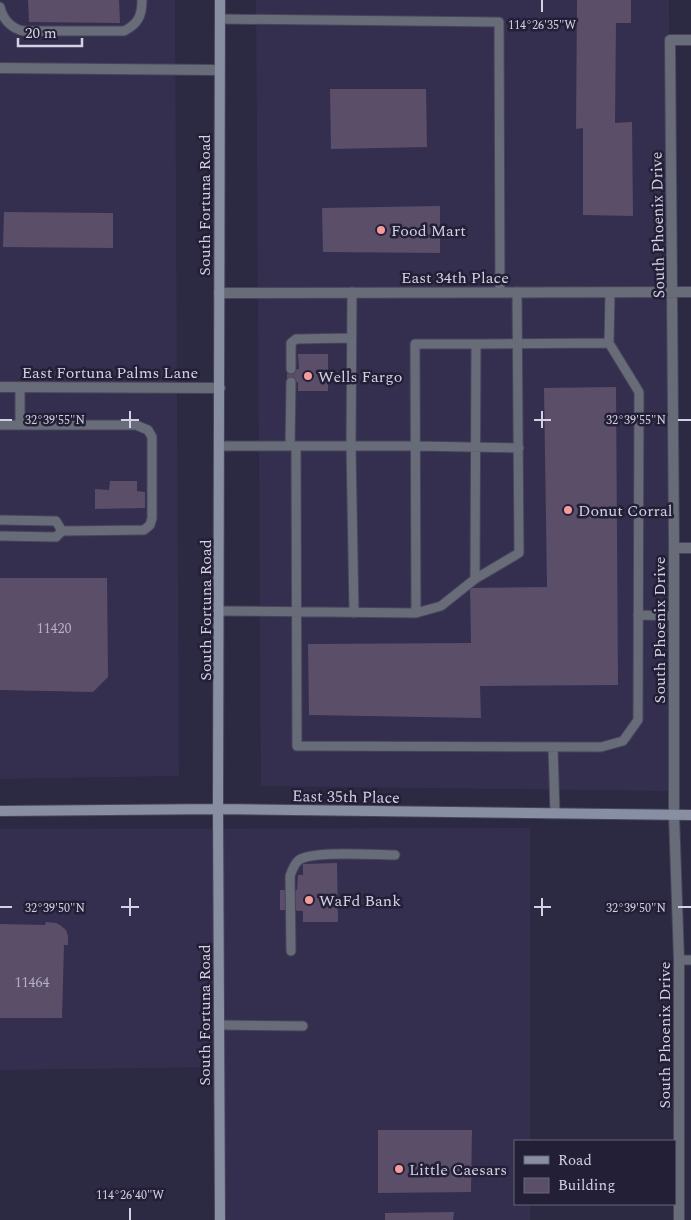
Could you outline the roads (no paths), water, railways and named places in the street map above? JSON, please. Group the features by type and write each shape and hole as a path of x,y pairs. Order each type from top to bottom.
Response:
{"main road":[{"name":"South Fortuna Road","path":"220,0 220,611 218,809 220,1220"},
{"name":"East 35th Place","path":"0,812 218,809 691,815"}],"street":[{"name":"South Phoenix Drive","path":"679,1220 679,960 674,815 670,40 691,40"},
{"path":"0,68 219,70"},
{"name":"East 34th Place","path":"219,293 691,292"},
{"name":"East Fortuna Palms Lane","path":"0,387 220,388"},
{"path":"674,548 691,548"}],"lane":[{"path":"0,8 15,29 24,31 124,31 134,26 140,17 142,0"},
{"path":"220,19 499,22 500,292"},
{"path":"352,292 351,446 354,613"},
{"path":"220,611 416,613 441,606 475,579 519,553 517,292"},
{"path":"291,382 296,612 296,746 554,748 601,747 623,741 638,720 639,392 609,343 610,292"},
{"path":"291,369 292,343 296,339 351,338"},
{"path":"416,613 415,344 517,345 609,343"},
{"path":"475,579 476,344"},
{"path":"20,387 20,425"},
{"path":"0,425 136,425 148,430 152,437 152,518 150,525 144,530 62,531 56,537 0,536"},
{"path":"220,446 519,448"},
{"path":"0,520 56,520 62,531"},
{"path":"638,615 674,616"},
{"path":"554,748 555,813"},
{"path":"291,951 290,876 299,860 315,854 396,855"},
{"path":"679,960 691,960"},
{"path":"219,1026 303,1026"}],"place":[{"name":"Food Mart","path":"381,230"},
{"name":"Wells Fargo","path":"308,376"},
{"name":"Donut Corral","path":"568,510"},
{"name":"WaFd Bank","path":"309,900"},
{"name":"Little Caesars","path":"399,1169"}]}
